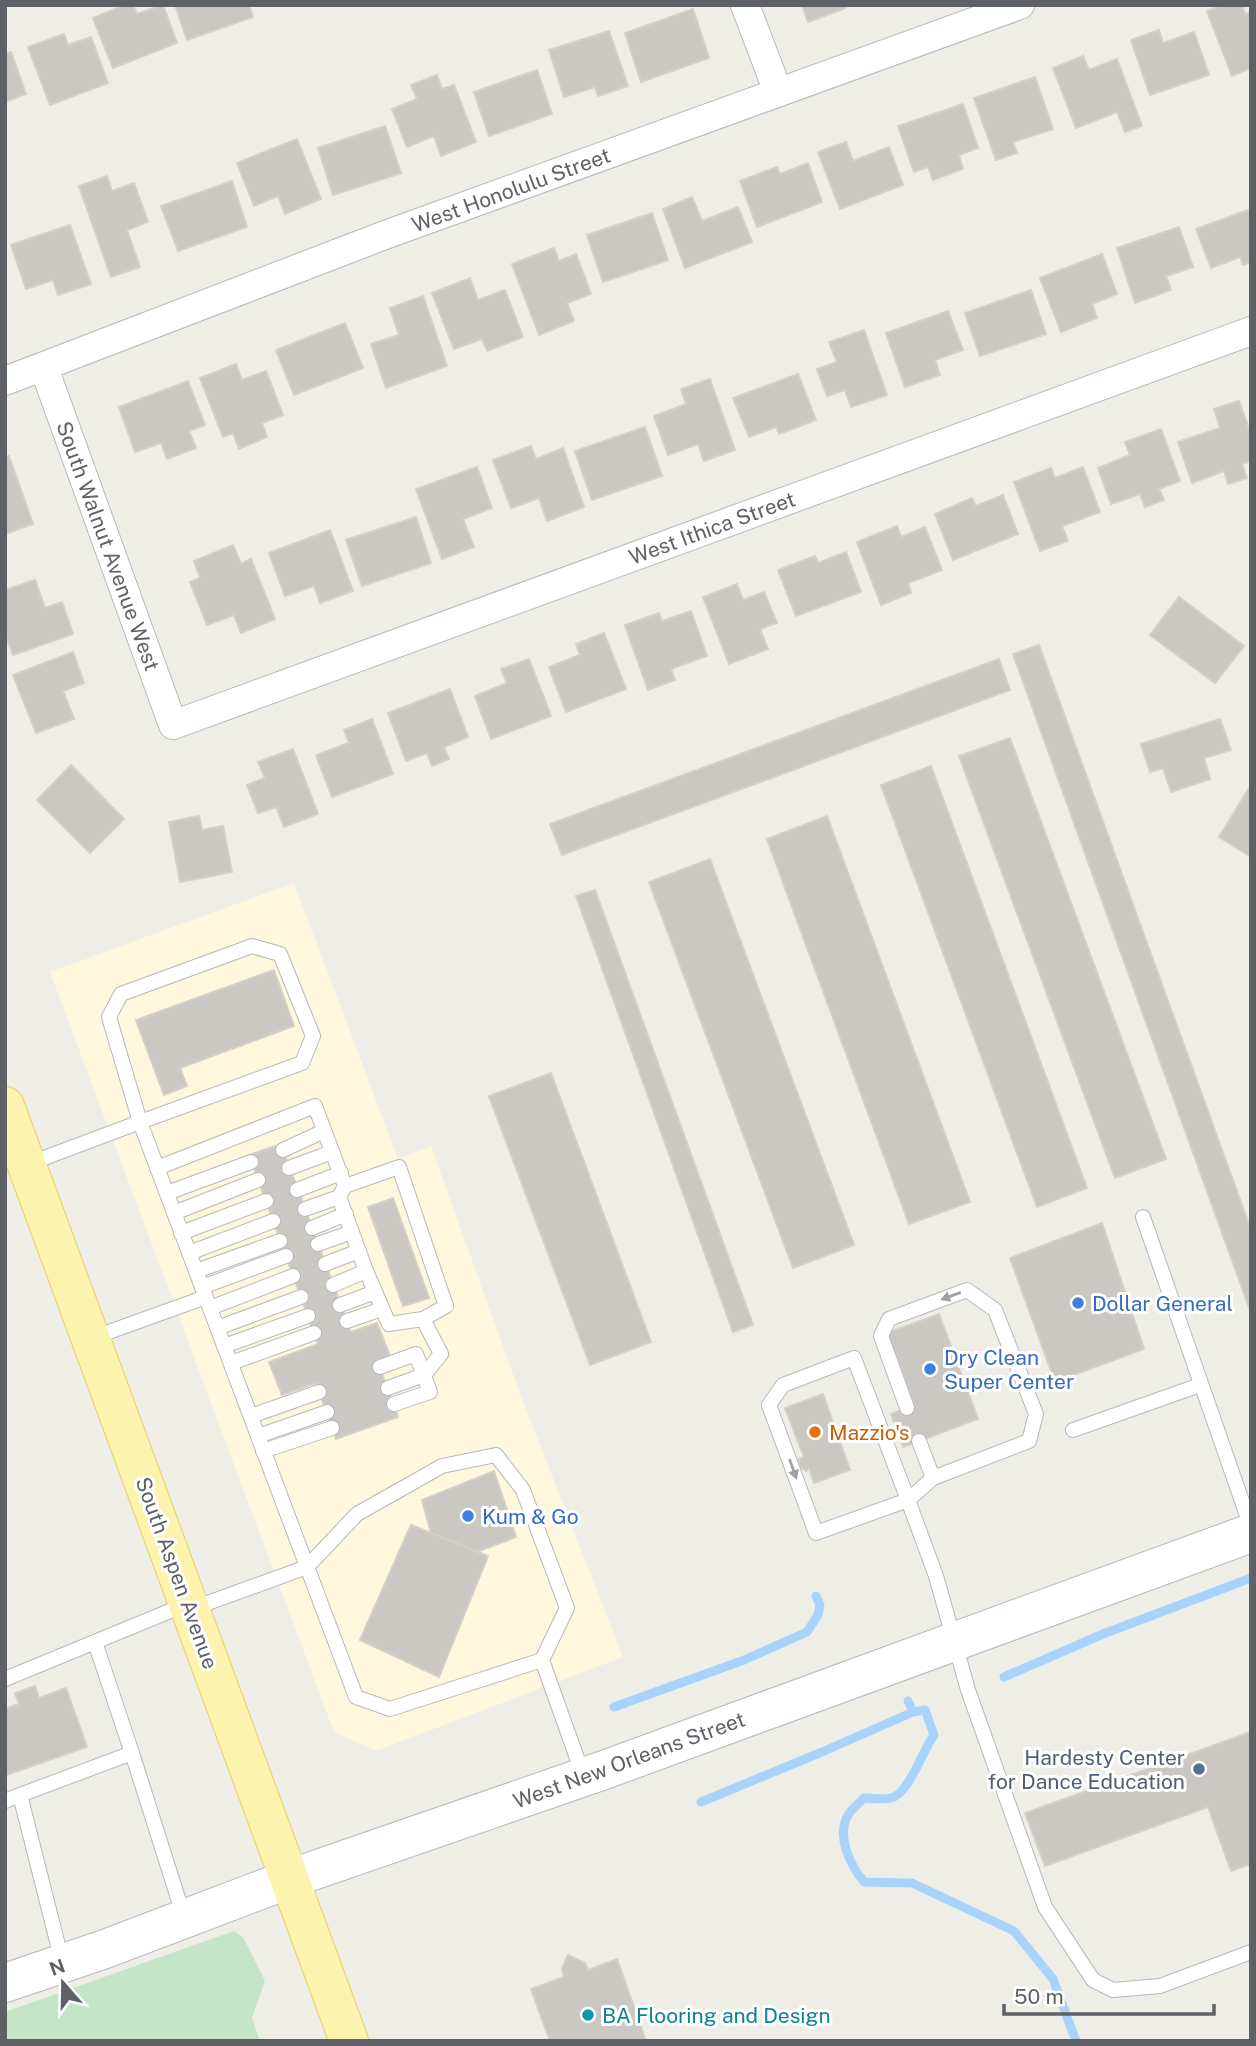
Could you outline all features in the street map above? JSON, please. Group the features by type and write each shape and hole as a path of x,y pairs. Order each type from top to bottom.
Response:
{"main road":[{"name":"South Aspen Avenue","path":"5,1106 349,2041"},
{"name":"West New Orleans Street","path":"5,1983 583,1777 1251,1533"}],"street":[{"path":"745,5 778,92"},
{"name":"West Honolulu Street","path":"5,382 385,235 1020,5"},
{"name":"West Ithica Street","path":"173,725 1251,331"},
{"name":"South Walnut Avenue West","path":"44,368 173,725"}],"lane":[{"path":"5,1679 188,1607 307,1567 357,1514 442,1466 496,1455 523,1490 567,1608 541,1660 390,1709 356,1697 307,1567 263,1451 218,1328 181,1233 140,1122 109,1017 121,993 252,946 281,954 313,1037 302,1063 140,1122 27,1164"},
{"path":"157,1168 315,1106 342,1185 346,1214 352,1232 389,1324 423,1319 446,1306 399,1167 342,1185 297,1190"},
{"path":"283,1150 324,1131"},
{"path":"289,1168 332,1152"},
{"path":"167,1193 251,1162"},
{"path":"174,1213 258,1180"},
{"path":"305,1209 342,1185"},
{"path":"181,1233 266,1201"},
{"path":"312,1228 346,1214"},
{"path":"1143,1217 1251,1527"},
{"path":"189,1253 273,1221"},
{"path":"318,1244 352,1232"},
{"path":"196,1271 280,1241"},
{"path":"325,1264 359,1251"},
{"path":"206,1297 286,1256"},
{"path":"333,1285 366,1271"},
{"path":"90,1338 206,1297 293,1276"},
{"path":"906,1408 881,1336 889,1318 967,1290 995,1310 1036,1414 1029,1441 933,1478 908,1500 816,1533 769,1405 783,1385 853,1358 908,1500 936,1576 968,1690 1045,1907 1093,1980 1113,1990 1160,1986 1251,1952"},
{"path":"341,1305 374,1292"},
{"path":"218,1328 301,1297"},
{"path":"347,1321 382,1309"},
{"path":"224,1346 308,1316"},
{"path":"388,1388 424,1375 441,1354 423,1319"},
{"path":"231,1363 314,1333"},
{"path":"380,1367 416,1354 424,1375 430,1392 394,1404"},
{"path":"1073,1430 1200,1385"},
{"path":"251,1416 319,1392"},
{"path":"258,1436 327,1412"},
{"path":"263,1451 332,1428"},
{"path":"919,1441 933,1478"},
{"path":"95,1642 185,1919"},
{"path":"541,1660 583,1777"},
{"path":"5,1801 132,1753"},
{"path":"20,1795 62,1963"}],"shaded area":[{"path":"294,883 398,1159 431,1146 519,1391 623,1657 376,1751 334,1732 50,972"}],"green space":[{"path":"234,1931 243,1937 265,1981 252,2018 260,2041 5,2041 5,2012"}],"building":[{"path":"125,5 133,5 137,14 163,5 177,43 113,68 93,18"},
{"path":"175,5 249,5 253,17 187,40"},
{"path":"802,5 845,5 846,8 808,22"},
{"path":"1222,5 1242,5 1245,14 1251,12 1251,68 1232,76 1207,11"},
{"path":"693,9 709,58 641,82 625,33"},
{"path":"1159,30 1163,43 1194,32 1209,75 1150,95 1131,40"},
{"path":"609,31 628,86 598,96 595,87 564,97 549,50"},
{"path":"64,34 68,45 91,37 108,83 50,105 28,47"},
{"path":"11,52 26,94 5,102 5,54"},
{"path":"1083,56 1089,70 1117,59 1142,126 1125,132 1117,112 1076,128 1053,68"},
{"path":"537,70 552,114 489,136 474,92"},
{"path":"437,75 442,89 454,85 476,142 441,156 434,136 407,147 392,109 417,99 411,85"},
{"path":"1035,77 1053,129 1013,142 1017,153 996,160 974,98"},
{"path":"963,104 978,148 959,155 963,169 933,180 928,167 914,172 898,126"},
{"path":"385,126 401,173 333,195 318,148"},
{"path":"297,139 321,199 285,214 278,196 254,206 237,163"},
{"path":"846,142 853,161 889,147 903,185 840,209 818,152"},
{"path":"808,163 822,202 757,227 740,181 777,167 780,174"},
{"path":"107,176 112,191 134,183 148,222 127,230 140,267 111,277 79,186"},
{"path":"232,181 247,227 178,251 161,206"},
{"path":"692,197 702,221 738,207 752,242 685,268 663,209"},
{"path":"1251,209 1251,262 1243,265 1240,257 1211,268 1196,229"},
{"path":"652,213 668,260 603,282 587,235"},
{"path":"70,225 91,284 58,295 53,280 26,289 11,245"},
{"path":"1179,227 1193,267 1166,276 1171,290 1135,303 1117,248"},
{"path":"554,248 559,261 576,254 591,294 567,303 574,321 539,335 512,264"},
{"path":"1102,254 1117,294 1092,304 1097,318 1061,332 1040,278"},
{"path":"470,278 478,300 505,290 523,337 487,351 482,339 454,349 432,293"},
{"path":"1031,290 1046,334 980,356 965,313"},
{"path":"423,296 447,366 386,388 371,344 399,335 390,308"},
{"path":"948,311 963,350 935,360 940,375 905,387 886,333"},
{"path":"345,323 363,368 294,395 276,350"},
{"path":"864,330 887,395 851,407 845,390 827,396 817,369 837,362 829,342"},
{"path":"236,364 242,380 266,371 283,415 262,423 267,437 239,449 233,433 223,437 200,378"},
{"path":"798,374 816,420 779,434 776,427 749,437 733,398"},
{"path":"710,379 735,450 704,461 698,444 668,455 654,416 686,404 681,389"},
{"path":"188,381 205,425 189,431 196,448 167,459 161,443 135,452 119,407"},
{"path":"1239,401 1251,435 1251,461 1242,464 1247,478 1228,484 1224,471 1192,483 1178,442 1220,428 1214,409"},
{"path":"645,427 662,476 592,500 575,451"},
{"path":"1161,429 1180,481 1159,489 1164,500 1145,507 1140,494 1111,504 1098,468 1130,455 1125,442"},
{"path":"531,446 536,459 563,448 584,507 547,521 539,498 511,508 493,460"},
{"path":"9,456 33,524 5,534 5,458"},
{"path":"477,467 492,508 463,519 474,547 442,559 416,489"},
{"path":"1083,467 1100,512 1062,526 1068,541 1040,551 1014,482 1051,468 1055,478"},
{"path":"1003,495 1018,534 953,560 935,514 972,498 976,506"},
{"path":"416,517 431,563 362,586 346,540"},
{"path":"897,526 901,537 925,527 942,570 908,583 911,593 881,605 857,542"},
{"path":"330,530 353,591 320,603 314,586 285,596 269,553"},
{"path":"233,545 241,564 251,559 275,619 241,633 234,615 207,625 190,582 200,578 194,561"},
{"path":"846,552 861,592 796,616 778,570 815,556 818,563"},
{"path":"35,580 45,608 62,602 73,634 13,655 5,633 5,590"},
{"path":"737,584 743,600 764,592 777,623 760,629 768,649 729,664 703,597"},
{"path":"1179,597 1244,646 1215,683 1150,635"},
{"path":"691,611 707,656 671,669 675,680 648,690 625,625 659,613 662,621"},
{"path":"604,633 626,689 566,712 549,667 580,655 576,644"},
{"path":"1039,645 1251,1230 1251,1313 1013,654"},
{"path":"73,652 84,683 63,691 74,719 36,733 13,675"},
{"path":"529,659 551,716 491,739 475,696 507,683 501,669"},
{"path":"999,659 1010,690 562,855 550,824"},
{"path":"450,689 468,737 444,747 449,759 432,766 427,753 406,761 388,713"},
{"path":"372,719 393,774 332,797 316,755 349,743 344,730"},
{"path":"1220,719 1231,750 1204,758 1210,779 1171,792 1163,768 1150,772 1141,744"},
{"path":"1010,738 1166,1159 1115,1178 959,756"},
{"path":"293,749 318,814 284,827 276,807 258,813 247,785 265,778 258,762"},
{"path":"71,765 124,819 90,853 37,800"},
{"path":"931,766 1087,1188 1037,1207 881,785"},
{"path":"1251,785 1251,857 1219,837"},
{"path":"199,816 202,830 223,826 232,872 180,882 169,822"},
{"path":"827,816 970,1202 909,1224 767,839"},
{"path":"710,859 854,1245 793,1268 649,882"},
{"path":"595,890 753,1325 733,1332 576,896"},
{"path":"274,970 294,1026 180,1068 187,1086 164,1095 136,1020"},
{"path":"551,1073 651,1342 590,1365 489,1096"},
{"path":"281,1144 351,1332 377,1323 390,1356 377,1360 398,1417 336,1439 316,1383 282,1395 269,1362 318,1344 249,1155"},
{"path":"393,1198 429,1298 403,1306 368,1207"},
{"name":"Dollar General","path":"1102,1223 1144,1349 1055,1382 1010,1258"},
{"name":"Dry Clean Super Center","path":"939,1314 978,1419 903,1447 891,1414 914,1405 887,1333"},
{"name":"Mazzio's","path":"823,1394 850,1470 814,1483 809,1468 806,1471 799,1466 799,1459 804,1457 785,1408"},
{"name":"Kum & Go","path":"494,1471 516,1537 477,1552 431,1533 422,1500"},
{"name":"Kum & Go","path":"411,1525 488,1556 439,1677 360,1640"},
{"path":"35,1686 39,1698 66,1688 87,1747 6,1775 5,1709 19,1704 15,1693"},
{"name":"Hardesty Center for Dance Education","path":"1251,1732 1251,1864 1231,1871 1208,1807 1045,1866 1025,1813"},
{"name":"BA Flooring and Design","path":"568,1955 585,1963 588,1970 617,1959 646,2041 550,2041 531,1989 564,1977 562,1969"}],"waterway":[{"path":"1004,1677 1103,1634 1251,1578"},
{"path":"614,1707 744,1660 807,1632 818,1615 820,1605 816,1596"},
{"path":"908,1701 913,1712 925,1710 934,1735 909,1781 897,1795 888,1799 864,1798 848,1815 843,1832 850,1859 864,1882 912,1883 1014,1931 1053,1979 1076,2041"},
{"path":"701,1802 913,1712"}],"place":[{"name":"Dollar General","path":"1078,1303"},
{"name":"Dry Clean Super Center","path":"930,1369"},
{"name":"Mazzio's","path":"815,1432"},
{"name":"Kum & Go","path":"468,1516"},
{"name":"Hardesty Center for Dance Education","path":"1199,1769"},
{"name":"BA Flooring and Design","path":"588,2015"}]}
